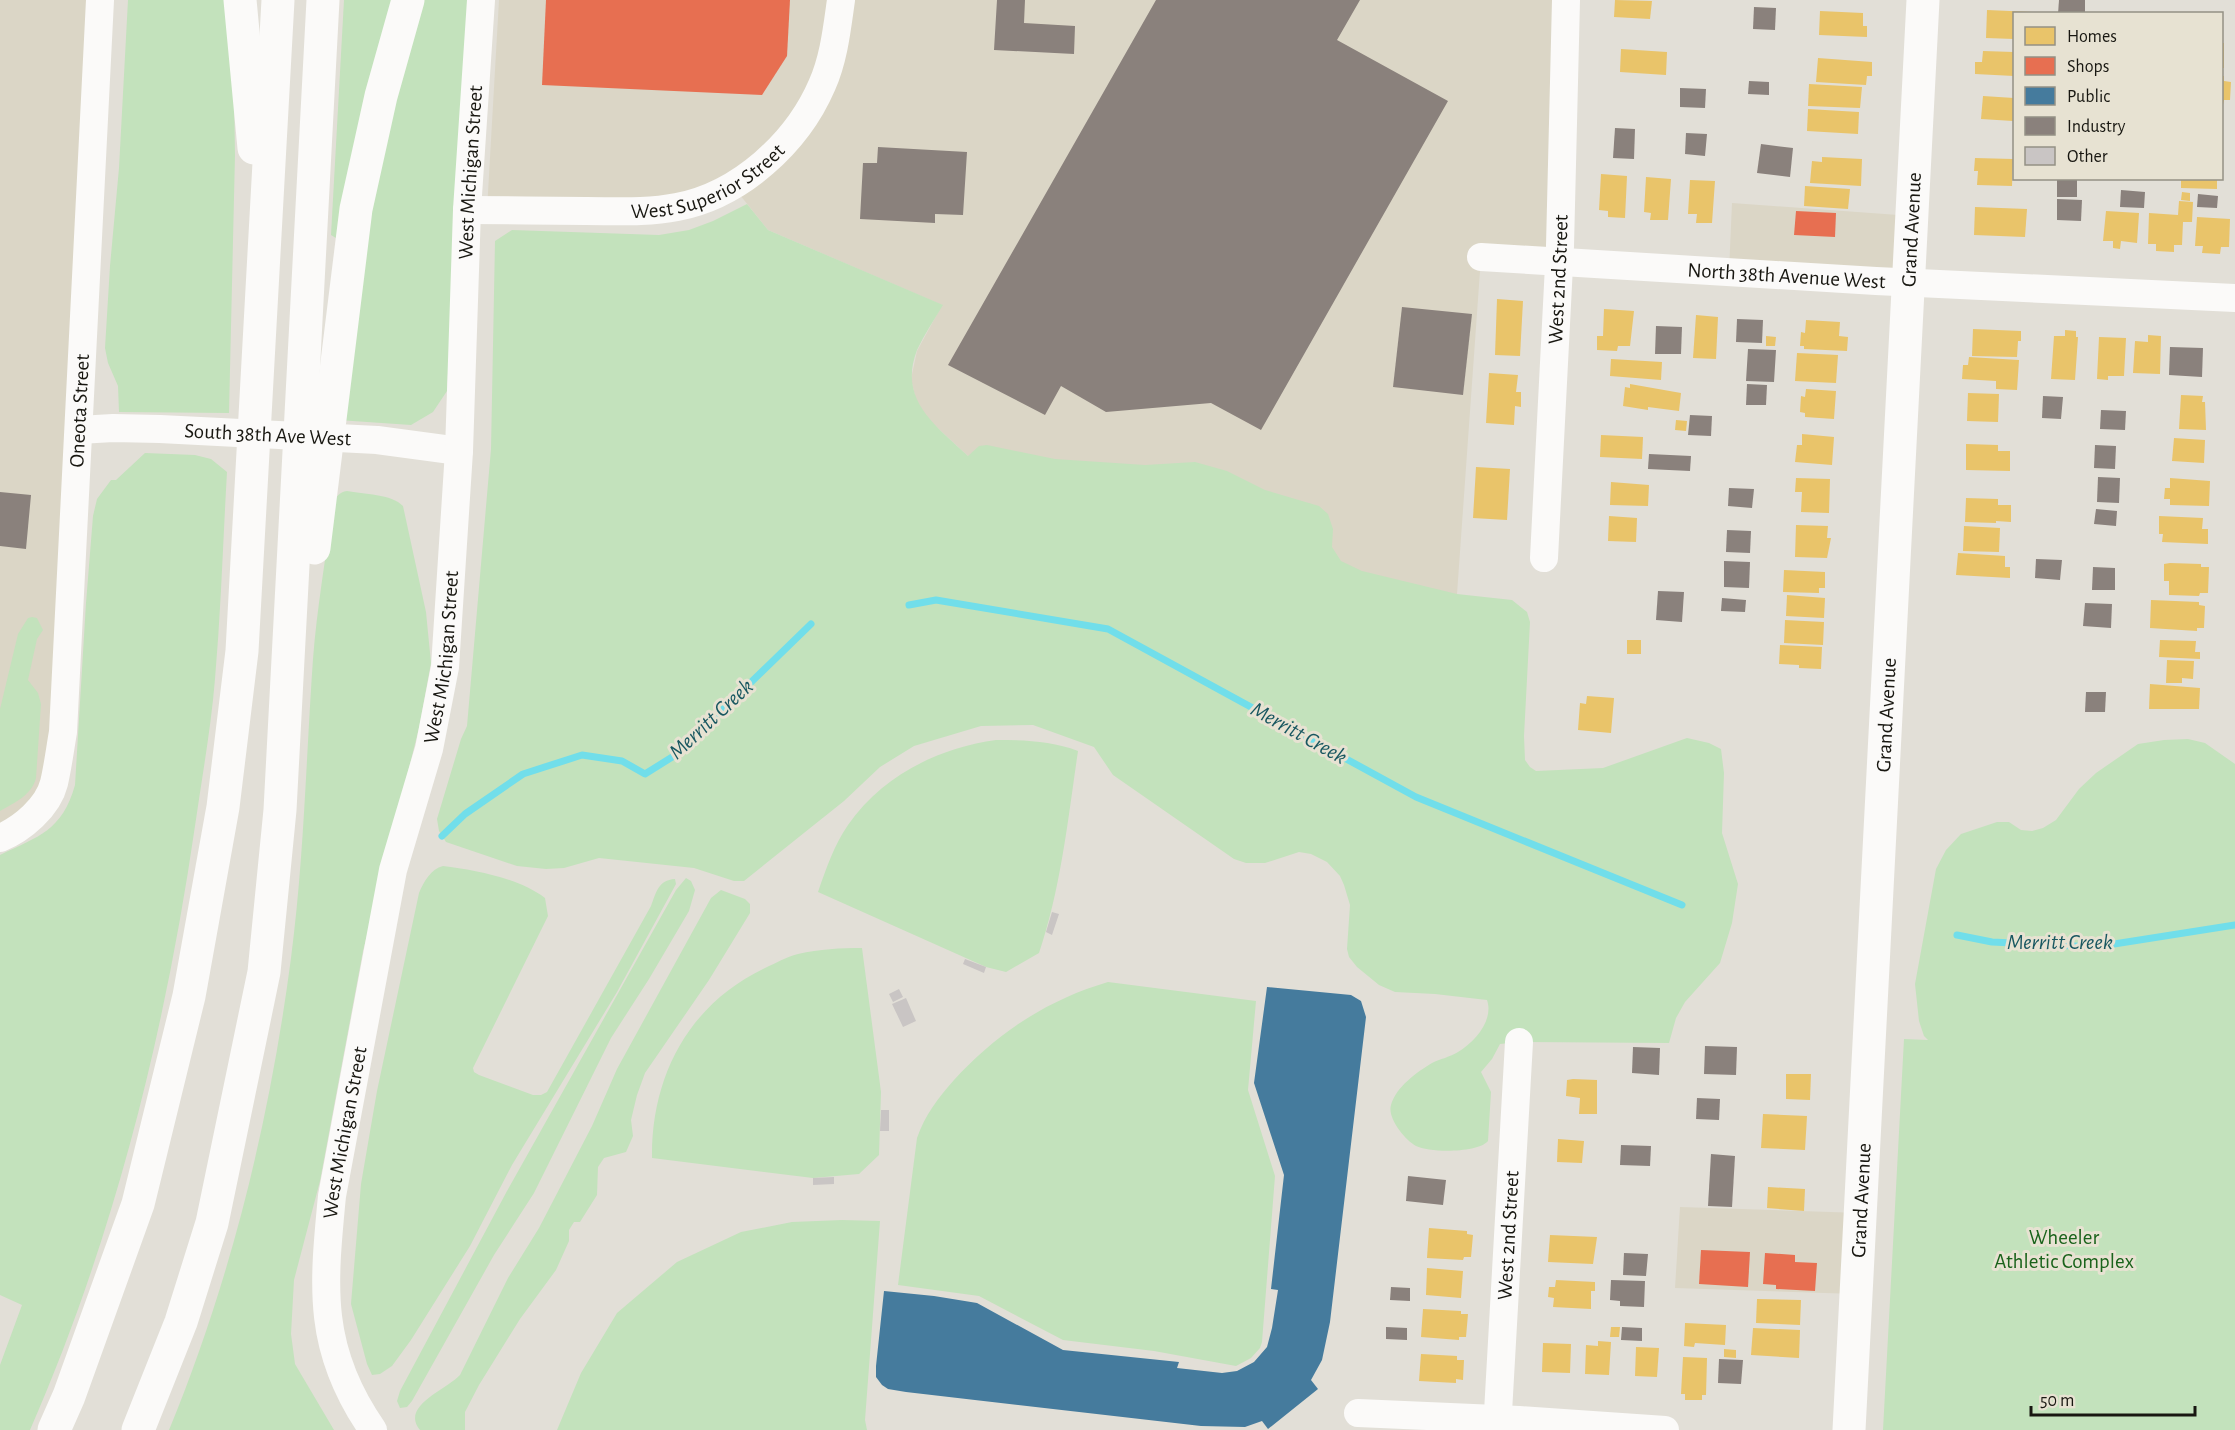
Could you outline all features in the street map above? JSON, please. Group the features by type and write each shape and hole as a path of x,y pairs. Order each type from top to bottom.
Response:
{"main road":[{"path":"240,0 264,258"},
{"path":"54,1430 69,1396 138,1204 189,996 223,807 242,651 278,0"},
{"path":"138,1430 181,1322 212,1223 264,972 280,810 323,0"},
{"path":"289,661 312,564 356,209 381,96 408,0"},
{"name":"Grand Avenue","path":"1849,1430 1923,0"}],"street":[{"name":"Oneota Street","path":"0,838 9,835 35,817 54,786 63,732 100,0"},
{"name":"West Michigan Street","path":"373,1430 350,1392 328,1327 326,1304 328,1235 336,1173 393,870 429,749 445,667 459,451 467,210 481,0"},
{"name":"West Superior Street","path":"467,210 644,212 679,207 718,193 757,169 801,122 822,84 836,41 841,0"},
{"name":"West 2nd Street","path":"1544,558 1559,263 1566,0"},
{"name":"North 38th Avenue West","path":"1481,257 1910,283 2235,298"},
{"name":"South 38th Ave West","path":"79,430 160,429 377,440 459,451"},
{"name":"West 2nd Street","path":"1497,1425 1519,1042"},
{"path":"1358,1413 1497,1425 1665,1430"}],"shaded area":[{"path":"0,0 100,0 54,786 0,841"},
{"path":"499,0 1566,0 1560,246 1481,257 1457,594 1416,797 968,456 930,421 917,404 911,379 917,351 942,305 768,230 732,185 718,193 487,210"},
{"path":"1732,203 1912,216 1909,283 1729,272"},
{"path":"1680,1207 1860,1213 1856,1294 1675,1288"}],"green space":[{"path":"128,0 228,0 235,155 229,413 119,412 118,386 108,363 105,348 119,168"},
{"path":"344,0 396,0 336,238 331,235"},
{"path":"417,0 469,0 447,391 433,412 411,425 338,420 361,234"},
{"path":"747,204 768,230 943,305 917,350 912,368 912,383 916,397 932,422 968,456 979,446 987,445 1055,459 1145,465 1195,462 1227,471 1265,490 1319,506 1328,514 1333,529 1332,547 1341,561 1362,571 1457,594 1512,600 1527,612 1530,622 1524,736 1525,760 1536,771 1603,768 1687,738 1709,743 1721,749 1724,773 1722,833 1738,884 1732,923 1720,963 1685,1002 1676,1018 1669,1043 1519,1042 1500,1044 1492,1059 1481,1072 1491,1092 1488,1141 1474,1148 1454,1151 1432,1150 1416,1146 1402,1134 1394,1122 1390,1110 1394,1098 1402,1086 1420,1071 1458,1052 1471,1042 1485,1023 1488,1015 1487,1000 1395,992 1379,985 1357,967 1349,957 1347,949 1350,905 1340,876 1327,862 1311,854 1299,852 1265,863 1246,863 1234,859 1113,775 1094,747 1033,725 981,726 914,746 880,767 844,801 744,881 734,881 694,868 599,858 564,868 517,866 446,842 439,831 437,819 467,726 491,449 495,241 512,230 659,235 689,230"},
{"path":"145,453 195,455 211,459 227,472 217,653 206,752 183,904 168,981 133,1134 111,1209 87,1284 30,1430 0,1430 0,1365 22,1305 0,1295 0,855 47,830 63,813 70,800 75,785 93,516 97,499 111,480 116,480"},
{"path":"347,491 385,497 403,506 426,612 431,663 419,728 363,951 320,1181 294,1280 291,1334 295,1364 334,1430 169,1430 211,1316 229,1257 260,1139 272,1079 295,921 319,601 333,504 338,495"},
{"path":"28,618 37,618 43,630 37,639 28,680 38,693 41,704 36,778 27,794 0,811 0,709 18,634"},
{"name":"Wheeler Athletic Complex","path":"2188,739 2205,743 2235,764 2235,1430 1883,1430 1904,1039 1928,1040 1924,1036 1919,1021 1915,984 1936,869 1946,850 1961,834 1997,822 2009,822 2021,830 2032,831 2043,828 2056,820 2079,789 2096,773 2138,744"},
{"path":"996,740 1048,743 1078,751 1053,904 1039,953 1006,972 986,967 818,892 843,833 877,792 913,767 933,757 974,744"},
{"path":"443,866 510,880 545,898 548,916 473,1068 474,1072 479,1075 533,1095 547,1092 651,906 658,888 669,880 675,879 676,884 617,992 512,1165 470,1246 392,1366 380,1374 372,1375 351,1304 361,1184 377,1091 419,893 428,876"},
{"path":"686,878 691,881 695,890 689,911 611,1038 534,1193 494,1255 412,1401 407,1407 400,1408 397,1401 400,1391 507,1191 676,890"},
{"path":"721,890 745,899 750,904 750,913 709,980 645,1073 631,1120 633,1136 626,1152 604,1158 598,1167 597,1195 580,1222 574,1222 569,1230 569,1241 556,1270 520,1319 479,1385 465,1412 465,1430 420,1430 415,1421 416,1413 427,1399 460,1375 508,1278 539,1228 592,1126 617,1069 711,898"},
{"path":"862,948 881,1092 879,1155 859,1174 813,1178 652,1158 653,1128 667,1071 696,1022 715,1001 738,983 789,957 822,950"},
{"path":"1108,982 1256,1001 1248,1090 1275,1176 1262,1342 1251,1358 1236,1366 1154,1351 1063,1340 979,1296 898,1285 917,1138 933,1107 970,1063 1024,1020 1064,998"},
{"path":"880,1221 865,1420 867,1430 557,1430 581,1373 617,1313 677,1262 741,1232 792,1222"}],"building: Homes":[{"path":"1615,0 1652,1 1650,19 1614,17"},
{"path":"1987,10 2033,12 2013,12 2013,39 1986,38"},
{"path":"1820,11 1863,13 1863,26 1867,26 1867,37 1819,35"},
{"path":"2223,43 2224,43 2223,68"},
{"path":"1621,49 1667,52 1666,75 1620,72"},
{"path":"1983,51 2013,52 2013,76 1975,74 1975,62 1982,62"},
{"path":"1818,58 1872,62 1872,76 1867,76 1866,85 1816,82"},
{"path":"2223,76 2224,81 2231,82 2230,100 2224,100 2223,105"},
{"path":"1809,84 1862,87 1860,108 1808,106"},
{"path":"1983,96 2013,98 2013,121 1981,119"},
{"path":"1808,109 1859,112 1858,134 1807,131"},
{"path":"1822,157 1862,159 1861,186 1810,183 1812,161 1822,162"},
{"path":"1975,158 2013,159 2012,186 1977,185 1978,171 1974,171"},
{"path":"1601,174 1627,176 1625,218 1608,217 1608,211 1599,210"},
{"path":"1646,177 1671,179 1668,220 1650,220 1651,213 1644,212"},
{"path":"1690,180 1715,181 1712,223 1696,223 1697,214 1688,214"},
{"path":"2181,180 2217,180 2217,189 2181,188"},
{"path":"1805,186 1850,189 1848,209 1804,206"},
{"path":"2182,192 2190,193 2190,201 2181,200"},
{"path":"2179,201 2193,202 2192,222 2183,222 2182,245 2174,245 2174,252 2156,251 2156,244 2148,244 2149,213 2178,215"},
{"path":"1975,207 2027,209 2025,237 1974,235"},
{"path":"2106,211 2139,213 2137,243 2121,241 2120,249 2113,248 2113,241 2103,241"},
{"path":"2197,217 2230,219 2229,247 2221,247 2220,254 2202,253 2203,246 2195,246"},
{"path":"1497,299 1523,301 1520,356 1495,355"},
{"path":"1604,309 1634,311 1630,346 1618,346 1617,351 1597,350 1597,336 1603,336"},
{"path":"1696,315 1718,317 1716,359 1693,358"},
{"path":"1806,320 1840,322 1839,336 1848,337 1847,351 1804,349 1804,346 1800,346 1801,332 1805,333"},
{"path":"1973,329 2021,331 2017,357 1972,356"},
{"path":"2065,330 2076,331 2076,337 2078,337 2075,380 2051,379 2054,336 2065,336"},
{"path":"2148,335 2161,336 2160,374 2133,373 2135,341 2148,342"},
{"path":"1766,336 1776,337 1775,346 1766,346"},
{"path":"2099,337 2126,338 2124,376 2108,376 2108,380 2097,379"},
{"path":"1797,353 1838,355 1836,383 1795,381"},
{"path":"1969,357 2019,360 2017,390 1996,389 1996,381 1962,379 1963,365 1968,365"},
{"path":"1611,359 1662,362 1661,380 1610,376"},
{"path":"1489,373 1518,375 1516,392 1521,392 1521,407 1515,406 1514,425 1486,423"},
{"path":"1630,384 1681,393 1679,411 1623,406 1625,387 1630,388"},
{"path":"1806,389 1836,391 1834,419 1805,417 1805,413 1800,412 1801,396 1805,397"},
{"path":"1968,393 1999,394 1998,422 1967,421"},
{"path":"2181,395 2203,396 2206,430 2179,429"},
{"path":"1676,420 1687,421 1686,431 1675,430"},
{"path":"1802,434 1834,437 1832,465 1795,462 1797,445 1802,445"},
{"path":"1601,435 1643,437 1642,459 1600,457"},
{"path":"2174,438 2205,440 2204,463 2172,461"},
{"path":"1966,444 1998,445 1998,451 2010,451 2010,471 1966,470"},
{"path":"1476,467 1510,469 1507,520 1473,518"},
{"path":"1796,478 1830,479 1829,513 1801,512 1802,492 1795,492"},
{"path":"2170,478 2210,481 2209,506 2170,505 2170,499 2164,499 2165,488 2170,488"},
{"path":"1611,482 1649,485 1648,506 1610,505"},
{"path":"1966,498 1998,499 1998,505 2011,505 2011,522 1965,522"},
{"path":"1609,516 1637,518 1636,542 1608,541"},
{"path":"2159,516 2203,518 2202,529 2208,529 2208,544 2162,542 2163,534 2159,534"},
{"path":"1796,525 1828,526 1827,538 1831,538 1827,558 1795,557"},
{"path":"1964,526 2000,528 1999,552 1963,551"},
{"path":"1958,553 2005,556 2005,567 2010,567 2010,578 1956,575"},
{"path":"2164,564 2201,564 2201,567 2209,567 2208,593 2200,593 2199,596 2169,595 2169,581 2164,581"},
{"path":"1784,570 1825,572 1825,588 1819,588 1819,593 1783,592"},
{"path":"1787,595 1825,598 1824,618 1786,616"},
{"path":"2151,600 2199,602 2199,605 2205,606 2204,628 2197,628 2197,631 2150,628"},
{"path":"1785,620 1824,622 1823,645 1784,643"},
{"path":"1627,640 1641,640 1641,654 1627,654"},
{"path":"2160,640 2196,641 2195,652 2200,652 2200,659 2159,657"},
{"path":"1780,645 1822,647 1821,669 1779,664"},
{"path":"2167,660 2194,661 2193,679 2182,678 2182,683 2166,683"},
{"path":"2150,684 2200,688 2199,709 2149,709"},
{"path":"1587,696 1614,698 1611,733 1578,730 1580,703 1586,704"},
{"path":"1786,1074 1811,1074 1810,1100 1786,1099"},
{"path":"1567,1080 1597,1080 1597,1114 1579,1114 1580,1098 1566,1096"},
{"path":"1763,1114 1807,1116 1805,1150 1761,1148"},
{"path":"1558,1139 1584,1141 1582,1163 1557,1162"},
{"path":"1768,1187 1805,1189 1804,1211 1767,1208"},
{"path":"1429,1228 1467,1231 1467,1234 1473,1235 1471,1257 1464,1257 1463,1260 1427,1258"},
{"path":"1550,1235 1597,1237 1593,1264 1548,1262"},
{"path":"1427,1268 1463,1271 1461,1298 1426,1295"},
{"path":"1556,1280 1595,1282 1595,1291 1591,1291 1591,1309 1553,1307 1554,1298 1548,1297 1549,1287 1555,1287"},
{"path":"1757,1299 1801,1300 1800,1325 1756,1323"},
{"path":"1423,1309 1461,1311 1461,1314 1468,1314 1466,1337 1459,1337 1459,1340 1421,1337"},
{"path":"1685,1323 1726,1325 1725,1345 1695,1343 1694,1347 1684,1346"},
{"path":"1611,1327 1620,1327 1619,1337 1610,1337"},
{"path":"1753,1328 1800,1330 1799,1358 1751,1355"},
{"path":"1598,1341 1611,1342 1609,1375 1585,1374 1586,1345 1598,1346"},
{"path":"1543,1343 1571,1344 1570,1373 1542,1372"},
{"path":"1636,1347 1659,1348 1657,1377 1635,1376"},
{"path":"1724,1349 1736,1350 1736,1358 1724,1357"},
{"path":"1421,1354 1457,1356 1457,1360 1464,1360 1463,1380 1456,1379 1456,1383 1419,1381"},
{"path":"1683,1357 1707,1358 1706,1395 1702,1395 1702,1400 1685,1400 1685,1394 1681,1394"}],"building: Shops":[{"path":"546,0 790,0 787,56 762,95 542,85"},
{"path":"1796,211 1836,213 1835,237 1794,235"},
{"path":"1701,1250 1750,1252 1748,1287 1699,1284"},
{"path":"1765,1253 1795,1255 1795,1262 1817,1263 1815,1291 1776,1289 1776,1285 1763,1284"}],"building: Public":[{"path":"1267,987 1351,995 1361,1001 1366,1017 1330,1322 1322,1360 1311,1380 1318,1389 1268,1429 1262,1421 1245,1427 1201,1426 906,1392 888,1389 882,1385 876,1377 876,1366 884,1291 977,1303 1063,1350 1179,1362 1177,1368 1222,1373 1237,1371 1254,1362 1267,1347 1272,1328 1278,1290 1271,1289 1284,1175 1254,1083"}],"building: Industry":[{"path":"997,0 1025,0 1024,23 1075,26 1074,54 994,50"},
{"path":"1156,0 1360,0 1337,40 1448,101 1261,430 1211,403 1106,412 1061,386 1045,415 948,365"},
{"path":"2059,0 2085,0 2085,12 2058,12"},
{"path":"1754,7 1776,8 1775,30 1753,29"},
{"path":"1749,81 1769,82 1769,95 1748,94"},
{"path":"1680,88 1706,89 1705,108 1680,107"},
{"path":"1615,128 1635,129 1634,159 1613,158"},
{"path":"1686,133 1707,134 1705,156 1685,154"},
{"path":"1761,144 1793,148 1790,177 1757,173"},
{"path":"878,147 967,152 963,215 935,214 935,223 860,219 863,163 877,163"},
{"path":"2057,180 2077,180 2077,197 2057,197"},
{"path":"2121,190 2145,192 2144,208 2120,207"},
{"path":"2198,194 2218,196 2217,208 2197,207"},
{"path":"2057,199 2082,200 2081,221 2057,220"},
{"path":"1402,307 1472,314 1463,395 1393,387"},
{"path":"1737,319 1763,320 1762,343 1736,342"},
{"path":"1656,326 1682,327 1681,354 1655,354"},
{"path":"2170,347 2203,348 2202,377 2169,375"},
{"path":"1748,349 1776,350 1774,382 1746,381"},
{"path":"1747,384 1767,385 1766,405 1746,405"},
{"path":"2043,396 2063,397 2061,419 2042,418"},
{"path":"2101,410 2126,411 2125,430 2100,429"},
{"path":"1690,415 1712,416 1711,436 1688,435"},
{"path":"2095,445 2116,446 2115,469 2094,468"},
{"path":"1649,454 1691,456 1690,471 1648,469"},
{"path":"2098,477 2120,478 2119,503 2097,502"},
{"path":"1729,488 1754,489 1752,508 1728,506"},
{"path":"0,492 31,495 26,549 0,546"},
{"path":"2096,509 2117,511 2116,526 2094,524"},
{"path":"1727,530 1751,531 1750,553 1726,552"},
{"path":"2036,559 2062,560 2060,580 2035,578"},
{"path":"1724,561 1750,562 1749,588 1724,587"},
{"path":"2093,567 2115,568 2115,590 2092,590"},
{"path":"1658,591 1684,592 1682,622 1656,620"},
{"path":"1722,598 1746,600 1745,612 1721,611"},
{"path":"2085,603 2112,604 2111,628 2083,626"},
{"path":"2086,692 2106,692 2105,712 2085,712"},
{"path":"1705,1046 1737,1047 1736,1075 1704,1074"},
{"path":"1633,1047 1660,1048 1659,1075 1632,1073"},
{"path":"1697,1098 1720,1099 1719,1120 1696,1119"},
{"path":"1621,1145 1651,1146 1650,1166 1620,1165"},
{"path":"1711,1154 1735,1156 1732,1207 1708,1206"},
{"path":"1408,1176 1446,1180 1443,1205 1406,1201"},
{"path":"1624,1253 1648,1254 1646,1276 1623,1275"},
{"path":"1611,1280 1645,1281 1644,1307 1620,1306 1620,1301 1610,1300"},
{"path":"1391,1287 1410,1288 1410,1301 1390,1300"},
{"path":"1386,1327 1407,1328 1407,1340 1386,1339"},
{"path":"1622,1327 1642,1328 1642,1341 1621,1340"},
{"path":"1719,1359 1743,1360 1741,1384 1718,1383"}],"building: Other":[{"path":"1052,912 1059,914 1052,935 1046,932"},
{"path":"965,959 986,967 984,973 963,964"},
{"path":"899,989 903,997 893,1002 889,994"},
{"path":"906,998 916,1021 903,1027 892,1004"},
{"path":"881,1110 889,1110 889,1131 880,1131"},
{"path":"834,1177 834,1184 813,1185 813,1178"}],"waterway":[{"name":"Merritt Creek","path":"909,605 936,600 1108,629 1416,797 1682,905"},
{"name":"Merritt Creek","path":"442,836 465,814 523,774 582,755 622,761 645,774 677,754 811,624"},
{"name":"Merritt Creek","path":"1957,935 1992,942 2095,947 2235,925"}]}
